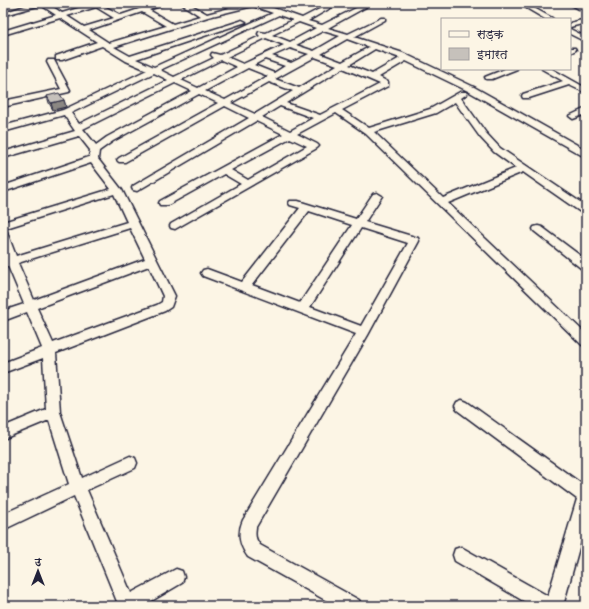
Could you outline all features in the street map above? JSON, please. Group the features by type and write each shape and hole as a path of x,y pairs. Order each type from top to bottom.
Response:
{"street":[{"path":"9,12 37,3 61,16 129,59 314,146 175,226"},
{"path":"83,30 164,3"},
{"path":"183,3 206,16"},
{"path":"59,58 253,3 405,58 471,89 586,154"},
{"path":"3,155 79,131 220,57 336,3"},
{"path":"571,3 586,11"},
{"path":"3,33 100,4 120,18"},
{"path":"525,5 548,18"},
{"path":"3,189 94,154 110,139 246,66 290,45 364,6"},
{"path":"143,10 172,26"},
{"path":"129,59 181,41 277,12"},
{"path":"3,129 66,112 277,12"},
{"path":"122,160 291,66 382,20"},
{"path":"571,25 586,21"},
{"path":"164,203 385,84 374,77 236,24"},
{"path":"571,32 586,40"},
{"path":"181,41 246,66 299,91"},
{"path":"137,188 374,46"},
{"path":"266,56 291,66"},
{"path":"374,77 405,58"},
{"path":"3,104 65,91 66,90 51,62"},
{"path":"489,77 510,70"},
{"path":"548,70 586,91"},
{"path":"526,96 569,82"},
{"path":"368,131 432,111 471,89"},
{"path":"456,98 483,135 497,150 586,211"},
{"path":"279,103 321,118"},
{"path":"337,110 368,131 586,342"},
{"path":"573,116 586,111"},
{"path":"3,368 154,311 167,304 169,300 168,292 151,261 117,190 66,112"},
{"path":"441,202 524,168"},
{"path":"224,170 248,184"},
{"path":"3,226 117,190"},
{"path":"302,309 377,196"},
{"path":"294,203 414,241 364,332 249,525 246,534 249,545 254,551 353,606"},
{"path":"244,287 307,207"},
{"path":"7,263 133,224"},
{"path":"538,229 586,266"},
{"path":"3,235 7,263 32,306 49,350 53,412 78,487 127,606 176,576"},
{"path":"3,316 151,261"},
{"path":"207,273 364,332"},
{"path":"462,406 586,496 554,606"},
{"path":"3,433 53,412"},
{"path":"3,522 130,463"},
{"path":"461,555 548,606"}],"building":[{"path":"59,93 64,100 51,103 47,96"}]}
